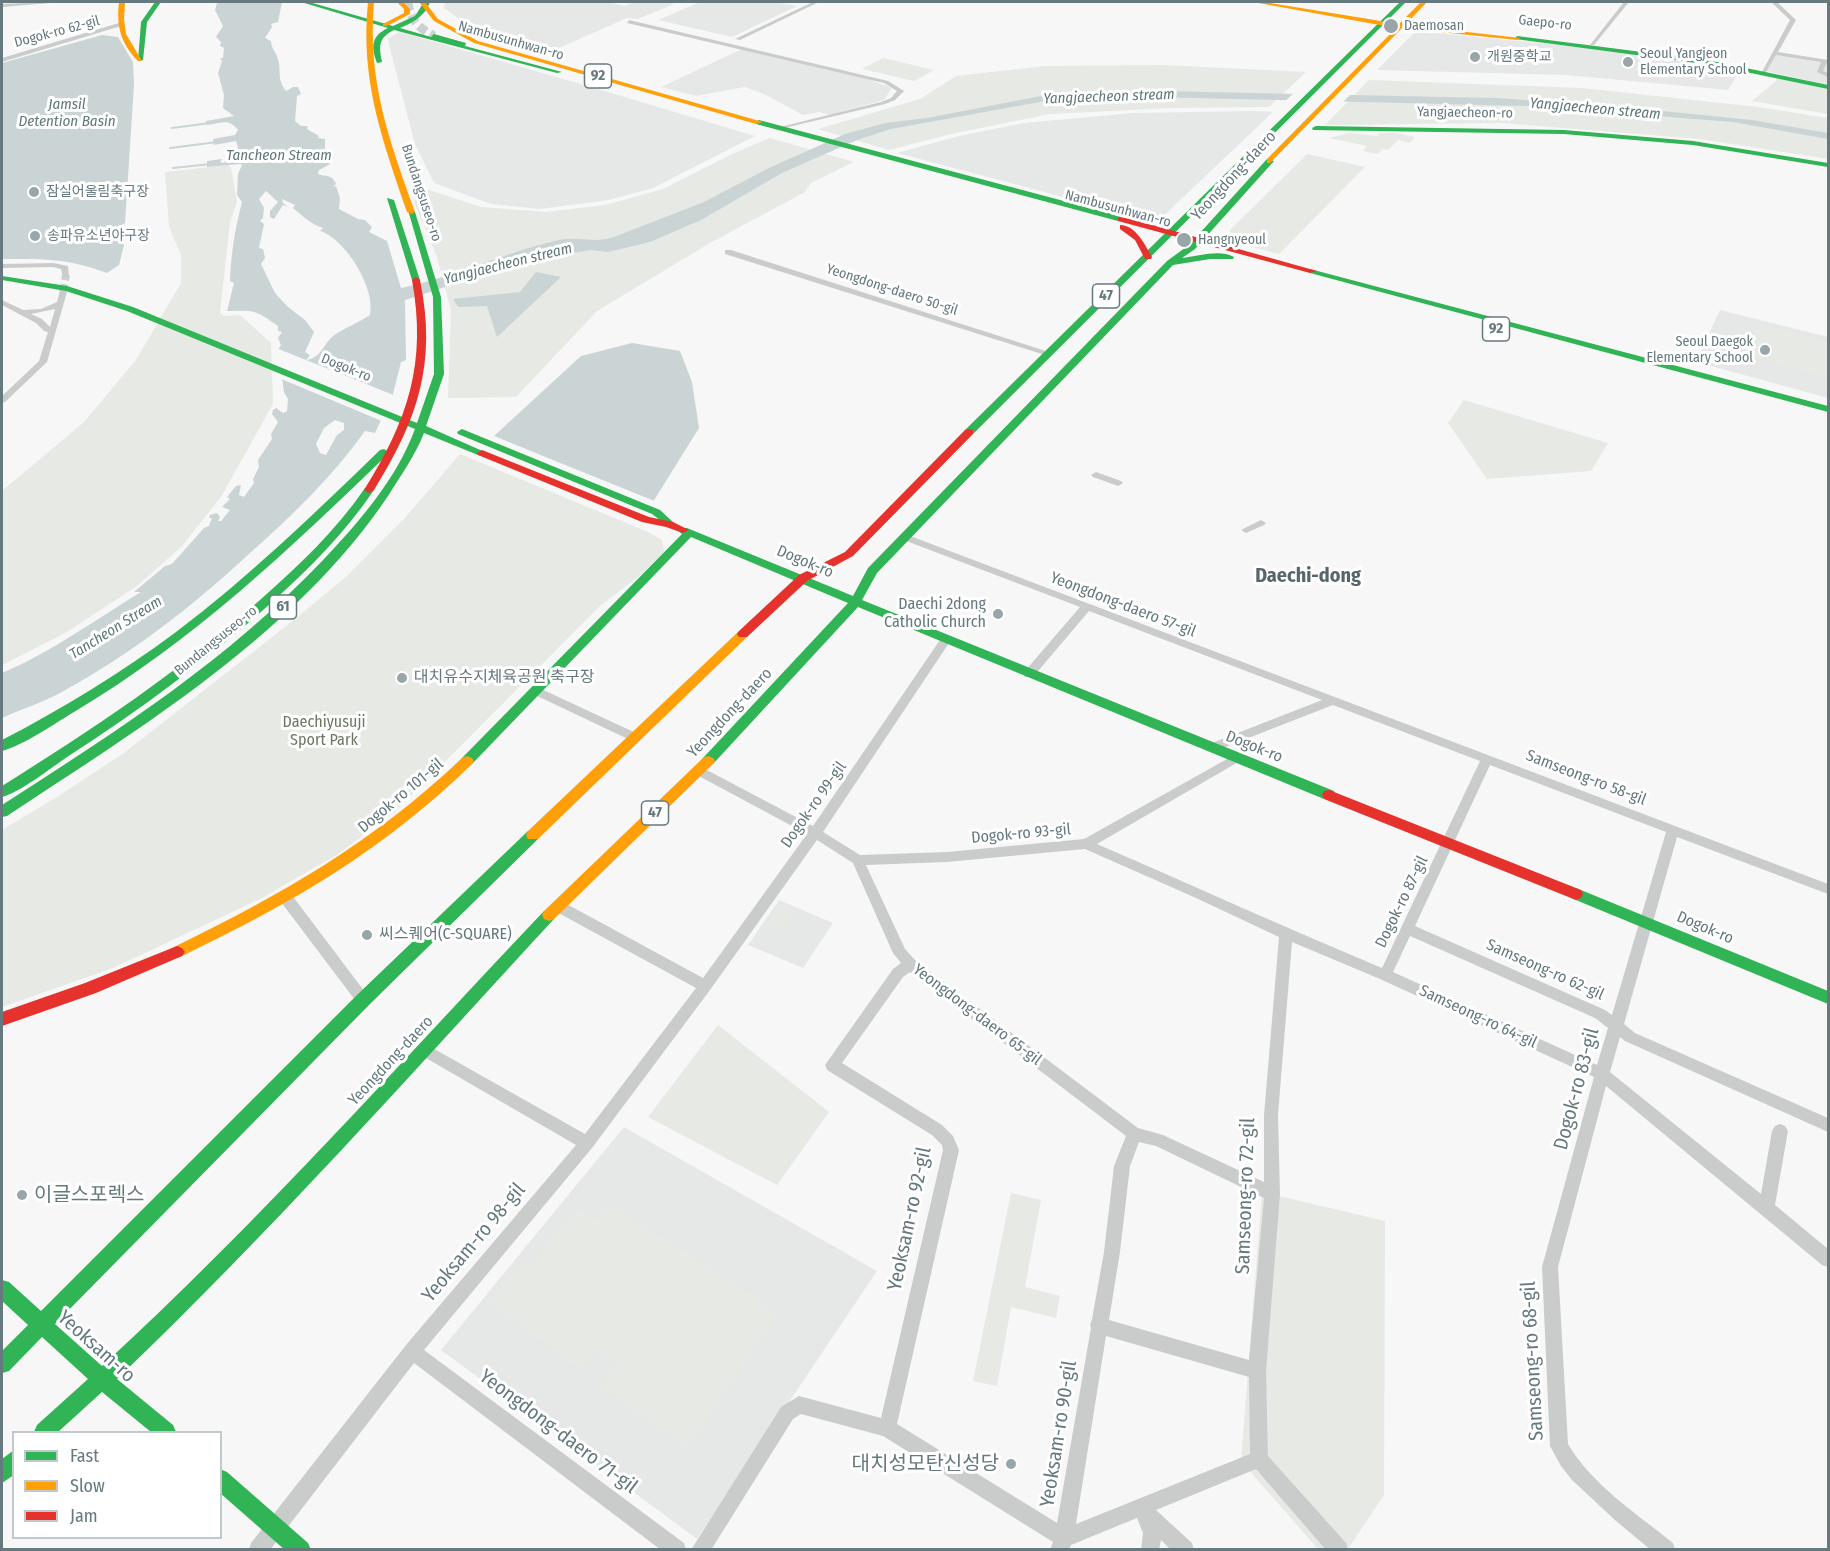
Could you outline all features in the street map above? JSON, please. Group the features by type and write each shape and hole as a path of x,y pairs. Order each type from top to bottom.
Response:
{"main road":[{"path":"123,4 121,32 131,52 140,60 144,22 158,2"},
{"path":"304,2 363,12 396,10 400,2"},
{"path":"322,2 363,12 393,24 559,72"},
{"path":"400,2 408,2"},
{"path":"393,24 407,14 407,9 400,2"},
{"path":"393,24 417,15 420,2"},
{"name":"Nambusunhwan-ro","path":"420,2 436,20 476,42 888,160 1828,409"},
{"path":"379,119 383,106 376,42 385,32 417,17 424,11 427,2"},
{"name":"Gaepo-ro","path":"1256,2 1380,24 1592,44 1764,71 1828,87"},
{"name":"Yeongdong-daero","path":"2,1364 363,1000 633,737 803,578 849,554 1082,318 1148,257 1166,235 1403,2"},
{"name":"Yeongdong-daero","path":"45,1431 103,1380 214,1270 558,906 699,771 855,603 872,571 1170,263 1195,243 1349,77 1424,2"},
{"name":"Bundangsuseo-ro","path":"2,812 135,725 267,623 355,535 394,481 415,445 437,386 441,325 430,276 369,82 363,12"},
{"path":"1353,19 1368,28 1370,34"},
{"path":"393,24 476,42"},
{"name":"Nambusunhwan-ro","path":"434,36 559,72 782,130"},
{"name":"Yangjaecheon-ro","path":"1195,208 1220,172 1267,126 1564,132 1704,145 1828,165"},
{"path":"1224,212 1245,201 1316,128"},
{"name":"Bundangsuseo-ro","path":"2,792 100,730 172,678 260,607 342,526 375,481 407,423 418,385 424,343 424,327 414,278 385,181"},
{"path":"1148,257 1129,225 1166,220 1195,208"},
{"name":"Nambusunhwan-ro","path":"1195,243 1230,257 1828,419"},
{"path":"1170,263 1210,256 1230,257"},
{"name":"Dogok-ro","path":"2,268 71,280 656,512 669,524 803,578 855,603 1647,922 1828,998"},
{"name":"Dogok-ro","path":"2,278 50,284 134,305"},
{"path":"1048,353 1057,357 1059,362 1053,370 1058,379"},
{"path":"2,746 70,708 180,636 227,597 398,440"},
{"name":"Dogok-ro 101-gil","path":"2,1019 54,1002 142,968 241,922 285,898 382,837 464,765 689,532"},
{"name":"Yeoksam-ro","path":"2,1289 103,1380 165,1431"},
{"path":"222,1481 301,1550"}],"street":[{"path":"2,6 15,3 60,2"},
{"path":"738,39 816,2"},
{"path":"1592,44 1626,2"},
{"path":"1764,71 1793,20 1774,2"},
{"name":"Nambusunhwan-ro","path":"629,22 886,82 900,91 893,99 883,103 782,130"},
{"path":"97,33 121,32"},
{"name":"Dogok-ro 62-gil","path":"2,60 97,33 121,32"},
{"path":"1776,52 1826,61 1820,72 1828,75"},
{"name":"Yeongdong-daero 50-gil","path":"728,252 1048,353"},
{"path":"2,268 53,264 64,268 66,275"},
{"path":"2,400 43,362 63,292"},
{"path":"2,302 53,330"},
{"path":"23,312 41,311 61,303"},
{"path":"1096,475 1118,483"},
{"path":"1246,530 1261,523"},
{"name":"Yeongdong-daero 57-gil","path":"905,537 1330,700"},
{"path":"1029,674 1086,607"},
{"name":"Dogok-ro 99-gil","path":"705,986 815,833 946,640"},
{"path":"537,691 633,737"},
{"path":"1211,748 1330,700"},
{"name":"Samseong-ro 58-gil","path":"1330,700 1828,889"},
{"name":"Dogok-ro 93-gil","path":"858,860 947,857 1086,844 1236,758"},
{"name":"Dogok-ro 87-gil","path":"1385,975 1487,758"},
{"path":"699,771 815,833 858,860"},
{"name":"Dogok-ro 83-gil","path":"1550,1268 1602,1074 1673,829"},
{"name":"Samseong-ro 64-gil","path":"1086,844 1202,894 1286,934 1385,975 1602,1074 1828,1259"},
{"name":"Yeongdong-daero 65-gil","path":"858,860 900,953 910,964 1134,1134 1158,1140 1272,1194"},
{"path":"285,898 363,1000"},
{"path":"558,906 705,986"},
{"name":"Samseong-ro 62-gil","path":"1408,929 1600,1014 1630,1037 1828,1125"},
{"name":"Samseong-ro 72-gil","path":"1259,1460 1257,1371 1272,1194 1271,1115 1286,934"},
{"name":"Yeoksam-ro 92-gil","path":"887,1428 951,1150 948,1141 937,1130 832,1065 898,973 910,964"},
{"name":"Yeoksam-ro 98-gil","path":"258,1550 412,1351 587,1143 705,986"},
{"path":"424,1050 587,1143"},
{"path":"1766,1209 1780,1131"},
{"name":"Yeoksam-ro 90-gil","path":"1062,1544 1112,1252 1122,1166 1134,1134"},
{"name":"Samseong-ro 68-gil","path":"1550,1268 1559,1446 1566,1461 1584,1480 1666,1550"},
{"path":"1098,1325 1257,1371"},
{"name":"Yeongdong-daero 71-gil","path":"412,1351 677,1550"},
{"path":"700,1550 787,1413 799,1405 887,1428 1062,1544 1140,1508 1259,1460 1339,1550"},
{"path":"1140,1508 1153,1532 1150,1550"},
{"path":"1140,1508 1185,1550"}],"shaded area":[{"path":"445,2 607,2 625,6 634,2 674,4 638,19 627,18 557,49 466,24 444,8"},
{"path":"700,2 775,2 797,6 732,37 658,20"},
{"path":"1416,31 1649,54 1740,70 1728,90 1566,75 1377,70"},
{"path":"400,32 755,136 653,188 609,200 540,209 491,204 434,183 415,144 389,45 388,38"},
{"path":"742,49 844,70 892,88 884,100 829,115 820,112 803,115 766,95 745,87 696,96 661,87"},
{"path":"1777,53 1828,62 1828,85 1766,71"},
{"path":"1273,112 1157,222 897,153 959,136 1024,123 1133,113"},
{"name":"Seoul Daegok Elementary School","path":"1720,310 1828,337 1828,398 1696,362"},
{"path":"779,900 833,923 803,968 748,945"},
{"path":"624,1127 877,1271 697,1539 441,1350"}],"green space":[{"path":"883,58 934,70 914,81 862,69"},
{"path":"1164,65 1306,72 1269,107 1171,108 1050,114 951,134 889,150 818,129 920,99 956,76 1045,66"},
{"path":"1781,77 1828,89 1828,114 1752,101"},
{"path":"1369,80 1582,88 1758,107 1828,118 1828,159 1700,139 1501,123 1325,125"},
{"path":"1349,133 1377,136 1379,133 1396,133 1415,137 1410,143 1398,140 1388,150 1383,149 1378,154 1363,151 1367,146 1329,138"},
{"path":"770,138 854,162 811,183 805,192 710,243 597,311 516,397 448,398 451,310 437,257 414,202 420,187 481,207 545,212 605,205 663,189 732,154"},
{"path":"1307,154 1365,167 1279,254 1242,244 1230,237 1230,230"},
{"path":"228,165 231,168 237,202 230,222 220,313 224,316 240,315 271,343 273,404 221,497 181,547 137,586 67,632 2,665 2,491 84,422 136,360 181,283 181,255 169,227 165,172"},
{"path":"1759,324 1828,342 1828,378 1744,355"},
{"path":"1464,400 1608,443 1591,471 1487,479 1448,423"},
{"name":"Daechiyusuji Sport Park","path":"460,454 648,532 662,540 664,552 638,577 600,606 395,812 338,854 262,898 113,968 2,1007 2,830 124,753 290,623 346,577 403,520"},
{"path":"780,903 795,909 779,933 763,926"},
{"path":"718,1025 829,1112 777,1185 648,1117"},
{"path":"1262,1192 1385,1221 1384,1495 1348,1549 1318,1549 1241,1461"},
{"path":"1011,1193 1041,1200 1025,1287 1060,1296 1056,1318 1011,1307 997,1386 973,1381"},
{"path":"610,1204 761,1300 760,1304 777,1315 688,1449 599,1387 615,1366 596,1351 580,1370 487,1301 521,1262 528,1266 577,1209 595,1221"}],"water":[{"name":"Tancheon Stream","path":"282,2 278,22 271,24 272,27 265,38 271,41 278,59 281,82 286,91 298,87 301,94 297,96 295,121 301,126 308,126 307,129 319,136 318,138 325,139 325,155 330,164 319,170 318,174 331,177 336,184 333,187 336,186 340,198 339,209 358,219 365,220 372,227 369,232 387,241 401,288 441,278 559,240 600,240 614,237 704,202 769,168 845,134 886,123 927,118 1041,96 1157,91 1495,98 1602,105 1752,120 1828,133 1828,139 1733,122 1527,106 1153,97 1045,101 891,129 857,140 782,173 701,220 650,242 608,252 591,250 528,260 405,300 406,360 401,362 393,394 375,433 365,431 339,464 297,510 228,573 160,629 111,663 60,693 2,718 2,673 55,646 141,592 134,592 165,566 172,564 204,528 209,526 212,518 209,518 210,515 217,513 220,517 218,521 221,521 230,510 222,507 230,499 227,497 236,486 241,485 239,495 244,497 254,483 253,479 259,467 258,460 272,439 271,434 278,422 272,414 273,410 276,408 283,413 287,411 288,399 284,392 278,350 281,345 278,338 282,332 278,331 278,326 260,314 250,311 227,311 234,283 230,281 234,241 242,202 237,195 238,174 242,165 207,167 207,161 222,159 220,162 224,163 230,158 241,158 236,141 214,145 213,139 235,135 238,130 235,126 225,122 207,125 206,121 234,116 223,108 224,95 218,73 224,48 220,46 221,42 216,37 223,26 215,10 217,3","holes":["266,191 278,202 270,211 270,217 274,219 283,205 288,207 282,199 295,205 293,208 312,223 323,228 320,231 329,235 348,253 368,291 371,304 370,315 332,337 319,354 311,359 306,360 310,355 305,352 314,332 305,320 275,293 261,264 265,258 263,249 259,248 264,224 260,221 263,218 264,208 259,199","335,420 344,423 344,430 337,435 326,455 320,453 316,444 324,428"]},
{"name":"Jamsil Detention Basin","path":"102,35 118,37 133,62 134,85 125,223 113,231 124,245 119,265 107,273 67,262 43,259 2,259 2,63"},
{"path":"536,272 561,277 497,337 487,306 458,307 453,299 520,292"},
{"path":"632,343 680,351 692,382 699,428 653,502 494,436 581,356"}],"pier":[{"path":"1297,90 1353,92 1341,104 1283,103"},
{"path":"276,348 396,396 384,422 279,378"},
{"path":"491,435 657,502 652,504 493,438"}],"waterway":[{"path":"172,128 210,123"},
{"path":"170,148 217,142"},
{"path":"173,168 211,164"}],"tunnel":[{"path":"408,2 416,23 434,36"},
{"path":"63,292 66,275"}],"traffic: fast":[{"path":"140,60 144,22 158,2"},
{"path":"304,2 421,36 559,72"},
{"path":"379,62 376,45 379,37 417,17 427,2"},
{"path":"969,432 1403,2"},
{"path":"434,36 464,44"},
{"path":"1517,38 1634,51 1712,63 1828,87"},
{"path":"759,122 1121,219"},
{"path":"1316,128 1564,132 1693,143 1828,165"},
{"path":"708,761 855,603 872,571 1170,263 1192,247 1270,161"},
{"path":"390,200 416,280"},
{"path":"2,812 139,723 218,664 294,598 361,527 412,451 439,374 437,297 411,212"},
{"path":"1175,262 1210,256 1230,257"},
{"path":"1313,271 1828,409"},
{"path":"2,278 67,289 130,309 482,453"},
{"path":"462,432 656,512 668,523"},
{"path":"2,746 107,686 181,634 274,556 384,452"},
{"path":"2,792 74,747 144,699 245,620 338,531 369,490"},
{"path":"683,530 1029,674 1329,795"},
{"path":"467,761 689,533"},
{"path":"2,1364 363,1000 533,835"},
{"path":"1576,894 1828,998"},
{"path":"45,1431 176,1309 240,1245 549,915"},
{"path":"2,1289 103,1380 165,1431"},
{"path":"2,1473 12,1462"},
{"path":"222,1481 301,1550"}],"traffic: slow":[{"path":"122,2 121,26 125,41 140,60"},
{"path":"371,2 368,29 372,83 385,135 411,212"},
{"path":"385,25 407,14 407,9 400,2"},
{"path":"422,2 436,20 476,42 759,122"},
{"path":"1256,2 1389,25 1517,38"},
{"path":"1270,161 1424,2"},
{"path":"533,835 743,634"},
{"path":"177,952 256,913 331,870 402,820 467,761"},
{"path":"549,915 708,761"}],"traffic: jam":[{"path":"1121,219 1313,271"},
{"path":"1123,227 1138,239 1148,257"},
{"path":"369,490 397,441 416,390 423,336 416,280"},
{"path":"743,634 803,578 849,554 969,432"},
{"path":"482,453 646,520 669,524 683,530"},
{"path":"1329,795 1576,894"},
{"path":"2,1019 91,988 177,952"}],"place":[{"name":"Daemosan","path":"1391,26"},
{"name":"개원중학교","path":"1475,57"},
{"name":"Seoul Yangjeon Elementary School","path":"1628,62"},
{"name":"잠실어울림축구장","path":"34,192"},
{"name":"송파유소년야구장","path":"35,236"},
{"name":"Hangnyeoul","path":"1184,240"},
{"name":"Seoul Daegok Elementary School","path":"1765,350"},
{"name":"Daechi 2dong Catholic Church","path":"998,614"},
{"name":"대치유수지체육공원 축구장","path":"402,678"},
{"name":"씨스퀘어(C-SQUARE)","path":"367,935"},
{"name":"이글스포렉스","path":"22,1195"},
{"name":"대치성모탄신성당","path":"1011,1464"}],"district":[{"name":"Daechi-dong","path":"1308,576"}],"water label":[{"name":"Yangjaecheon stream","path":"1109,97"},
{"name":"Yangjaecheon stream","path":"1595,109"},
{"name":"Yangjaecheon stream","path":"508,264"}]}
